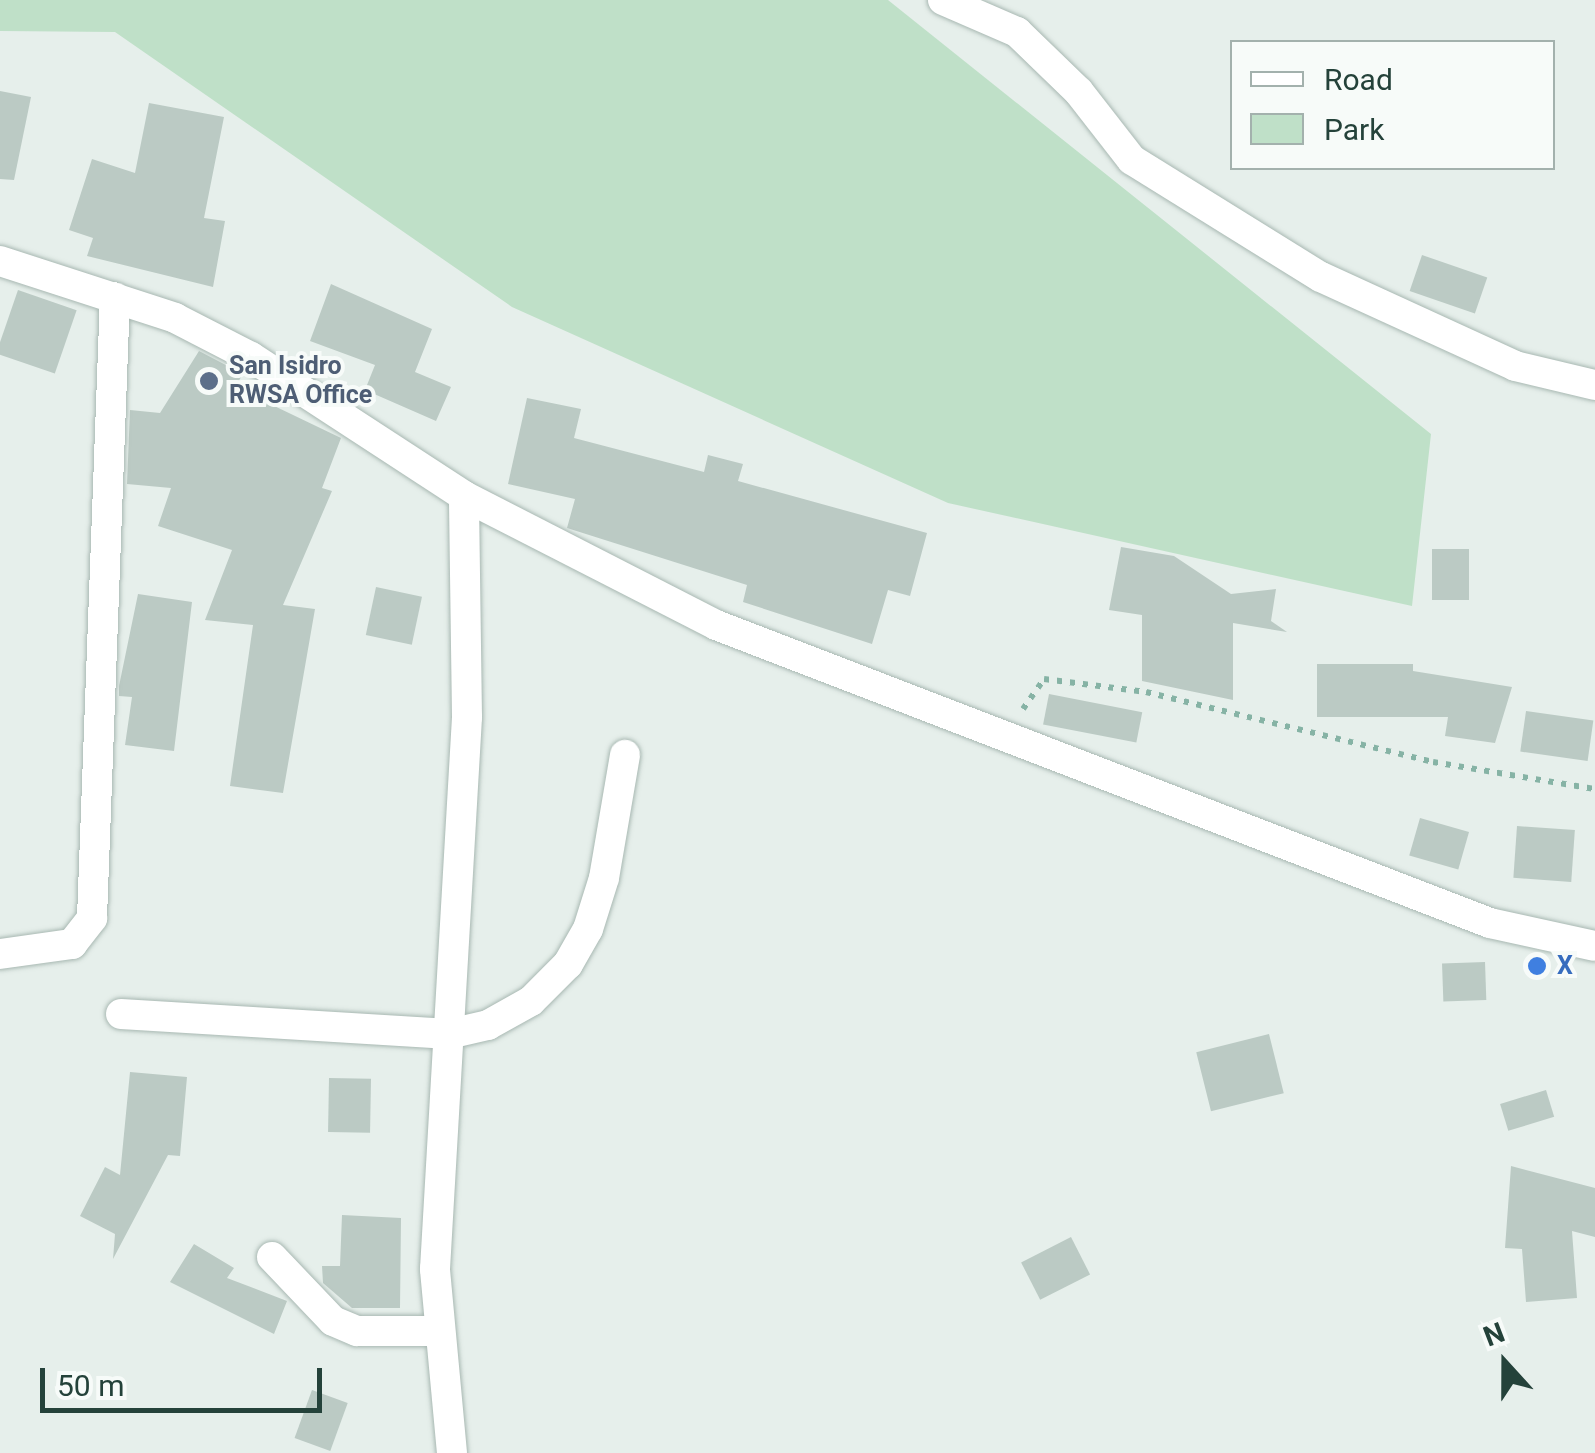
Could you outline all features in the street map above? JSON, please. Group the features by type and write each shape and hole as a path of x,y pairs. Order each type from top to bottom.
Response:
{"street":[{"path":"943,0 1016,32 1079,92 1132,160 1321,277 1515,366 1595,385"},
{"path":"0,261 175,318 251,357 464,496 716,625 1490,924 1595,946"},
{"path":"0,954 72,944 92,918 114,297"},
{"path":"452,1453 437,1331 437,1171 467,717 464,496"},
{"path":"122,1014 449,1034 488,1025 516,1009 568,964 588,930 604,878 624,755"},
{"path":"272,1257 333,1321 357,1331 437,1331"}],"path":[{"path":"1004,734 1044,679 1146,692 1433,762 1595,789"}],"green space":[{"path":"0,0 888,0 1431,434 1412,606 948,503 512,307 115,32 0,31"}],"building":[{"path":"0,91 31,97 14,180 0,179"},
{"path":"149,103 224,117 204,218 225,221 213,287 87,256 93,238 69,230 92,159 135,173"},
{"path":"1422,255 1487,277 1475,313 1410,291"},
{"path":"331,284 432,329 415,372 451,387 436,421 365,390 375,365 310,341"},
{"path":"18,290 77,310 55,374 0,355 0,342"},
{"path":"199,351 243,374 235,387 341,438 322,488 332,491 283,605 315,609 283,793 230,786 253,625 205,620 232,550 158,526 171,488 127,484 130,410 160,413"},
{"path":"527,398 581,409 574,438 704,472 708,455 743,464 738,481 927,533 910,596 888,590 872,644 743,602 747,585 567,528 575,499 508,484"},
{"path":"1121,547 1174,556 1231,594 1276,589 1271,621 1287,632 1233,623 1233,700 1142,681 1142,615 1109,610"},
{"path":"1432,549 1469,549 1469,600 1432,600"},
{"path":"376,587 422,597 412,645 366,635"},
{"path":"138,594 192,602 174,751 125,745 132,697 119,696 119,686"},
{"path":"1317,664 1413,664 1413,671 1512,687 1495,743 1445,736 1448,717 1317,717"},
{"path":"1049,694 1142,712 1136,743 1043,724"},
{"path":"1526,711 1593,720 1588,761 1520,752"},
{"path":"1420,818 1469,832 1458,870 1409,855"},
{"path":"1517,826 1575,830 1571,882 1513,878"},
{"path":"1485,962 1486,1000 1443,1001 1442,964"},
{"path":"1269,1034 1284,1093 1211,1111 1196,1052"},
{"path":"130,1072 187,1077 180,1156 168,1155 113,1259 115,1234 80,1216 105,1167 120,1175"},
{"path":"329,1078 371,1079 370,1133 328,1132"},
{"path":"1546,1090 1554,1117 1508,1131 1500,1104"},
{"path":"1511,1166 1595,1188 1595,1237 1572,1231 1577,1298 1526,1302 1522,1249 1505,1248"},
{"path":"342,1215 401,1218 400,1308 352,1308 323,1283 322,1266 340,1266"},
{"path":"1071,1237 1090,1274 1040,1300 1021,1262"},
{"path":"194,1244 234,1268 227,1278 287,1301 274,1334 170,1282"},
{"path":"312,1390 348,1403 330,1451 295,1438"}],"place":[{"name":"San Isidro RWSA Office","path":"209,381"},
{"name":"X","path":"1537,966"}]}
